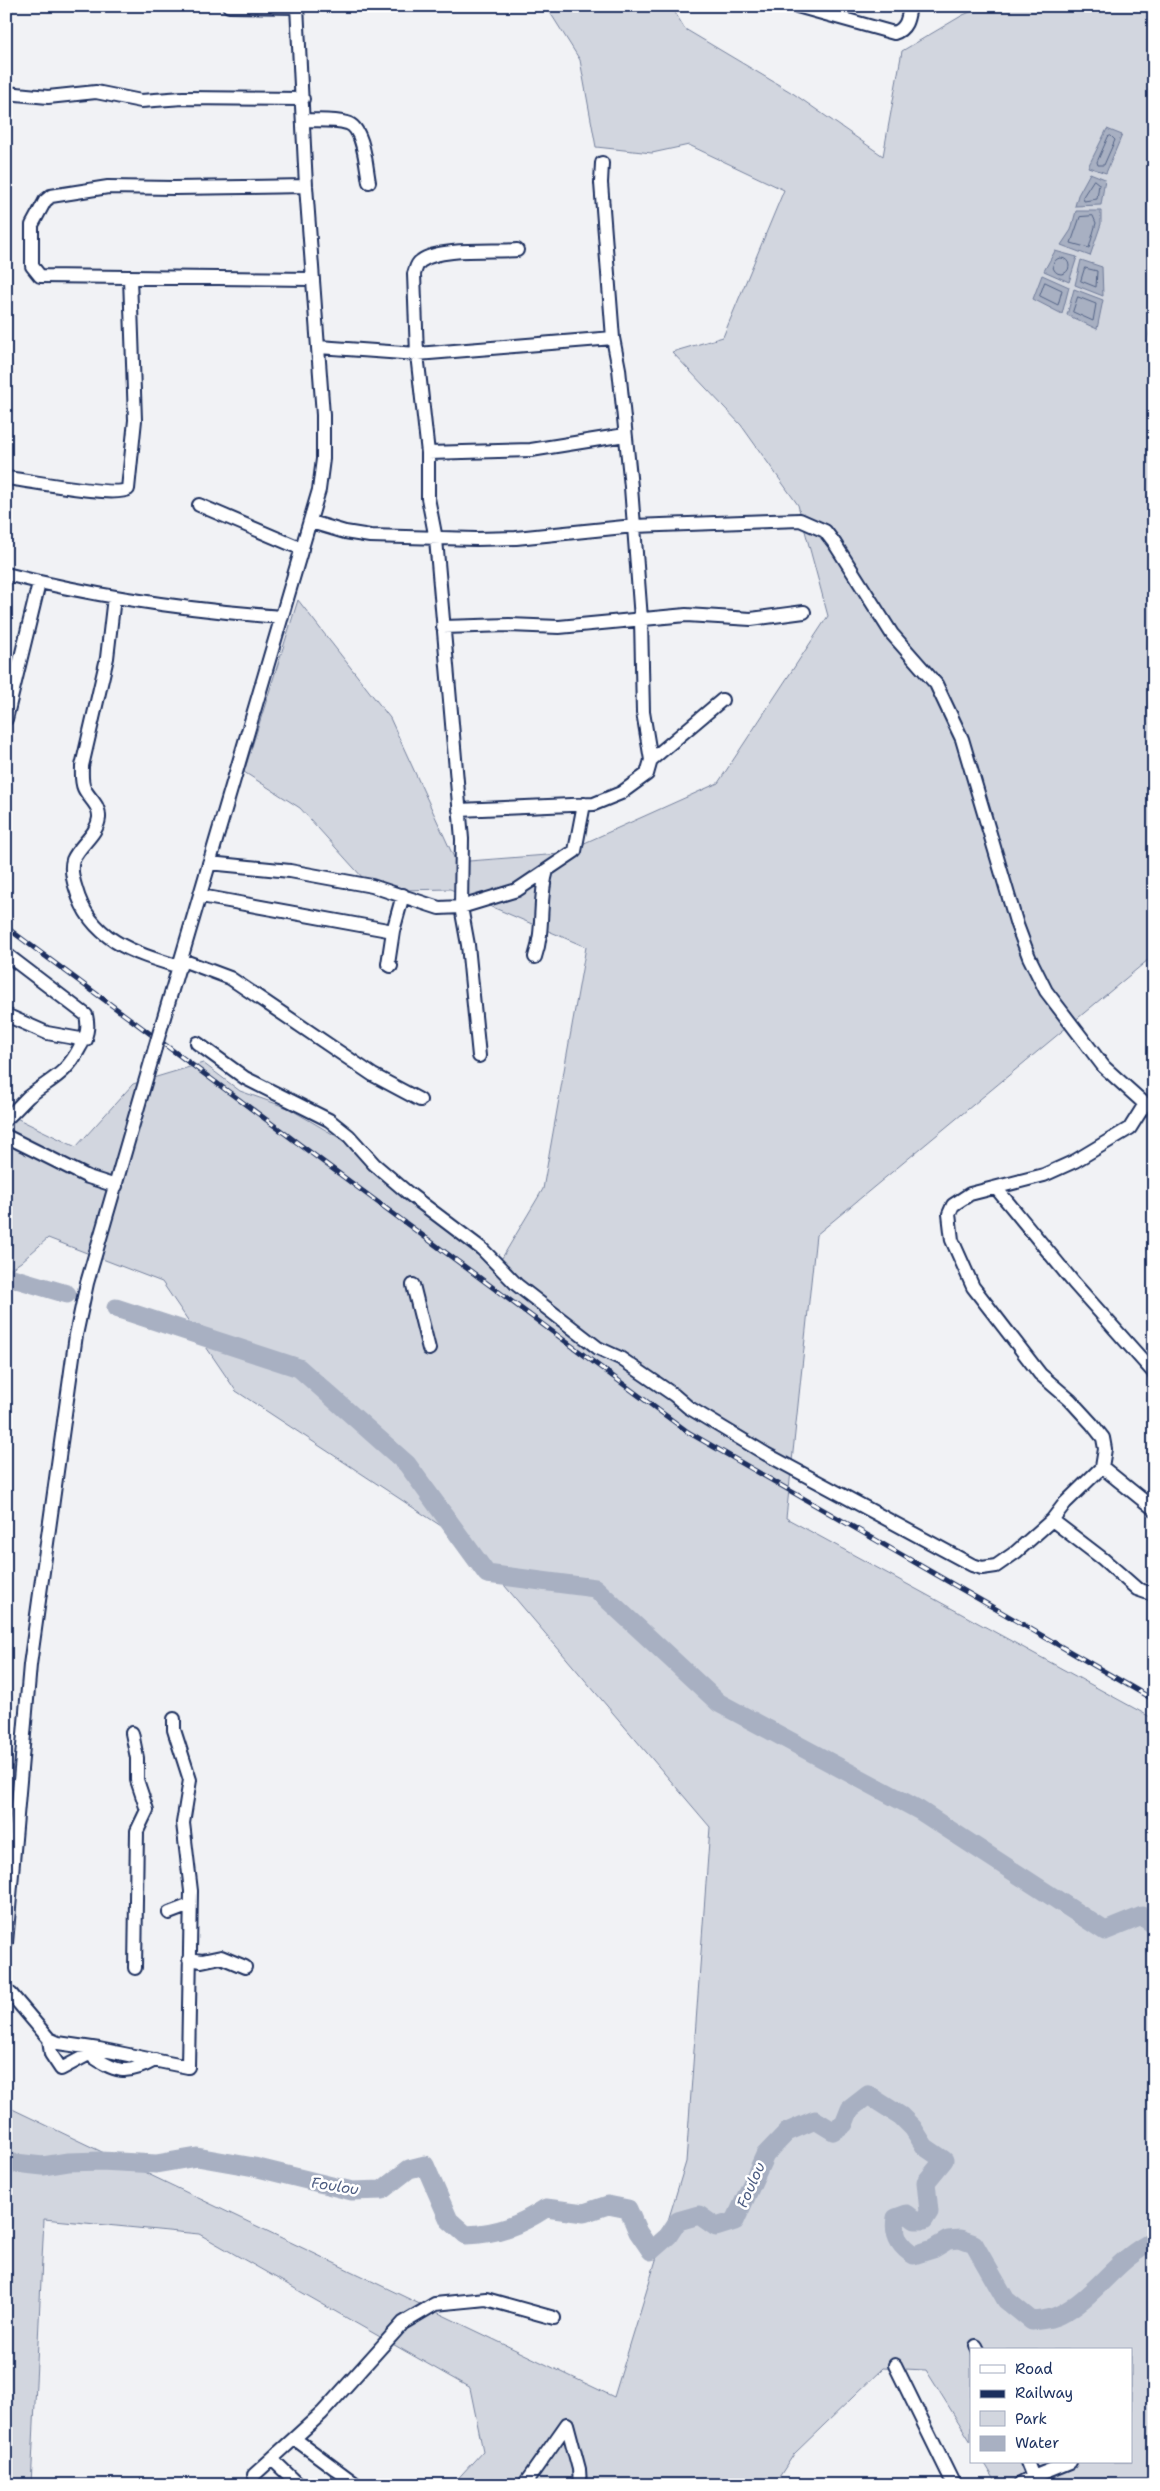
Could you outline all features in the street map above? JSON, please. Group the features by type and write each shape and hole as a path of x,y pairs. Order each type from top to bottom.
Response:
{"street":[{"path":"6,1943 30,1665 76,1335 87,1283 311,522 319,490 323,459 319,347 312,279 297,7 229,6"},
{"path":"797,6 894,33 901,31 906,25 910,6"},
{"path":"6,94 48,97 96,92 141,101 183,98 302,99"},
{"path":"303,120 348,123 356,127 360,136 369,182"},
{"path":"459,810 594,804 621,794 647,774 651,760 643,712 641,619 620,369 613,338 601,183 602,163"},
{"path":"306,186 174,188 108,186 47,198 32,225 30,233 32,266 40,276 312,279"},
{"path":"479,1056 468,945 461,907 462,839 436,539 428,498 428,453 418,354 414,288 417,265 422,260 436,254 517,250"},
{"path":"6,478 98,491 120,492 128,489 135,420 130,278"},
{"path":"319,347 418,354 613,338"},
{"path":"428,453 531,450 625,434"},
{"path":"199,506 302,549"},
{"path":"197,1043 245,1078 329,1120 349,1136 374,1164 408,1193 482,1250 517,1285 598,1348 620,1358 674,1394 688,1407 766,1454 972,1565 982,1568 996,1566 1052,1520 1065,1503 1102,1467 1105,1449 1103,1438 1076,1405 1040,1374 1005,1326 973,1288 952,1240 949,1214 953,1205 970,1194 1044,1175 1075,1161 1130,1128 1149,1104 1104,1067 1046,991 1029,957 1017,925 962,739 952,714 936,684 892,634 825,531 800,520 634,526 516,538 436,539 370,536 345,532 311,522"},
{"path":"6,574 39,583 114,597 236,614 282,618"},
{"path":"6,719 39,583"},
{"path":"114,597 107,658 82,766 82,780 85,790 98,808 99,817 96,829 73,861 73,880 79,900 91,922 102,932 133,952 181,963 230,978 373,1075 420,1100"},
{"path":"443,627 509,625 559,627 686,615 751,619 804,612"},
{"path":"651,760 722,700"},
{"path":"209,864 290,871 372,886 440,908 461,907 517,890 575,851 584,804"},
{"path":"535,957 541,941 541,890 546,870"},
{"path":"391,966 388,964 393,931 403,895"},
{"path":"201,896 393,931"},
{"path":"6,954 86,1015 88,1024 86,1040 66,1071 28,1097 6,1119"},
{"path":"6,1015 47,1033 86,1040"},
{"path":"6,1136 88,1177 116,1186"},
{"path":"996,1188 1074,1283 1154,1373"},
{"path":"413,1285 429,1349"},
{"path":"1102,1467 1154,1509"},
{"path":"1052,1520 1103,1559 1137,1589 1154,1595"},
{"path":"6,1993 11,1994 49,2039 58,2043 188,2067 191,1891 183,1823 190,1780 174,1730 174,1719"},
{"path":"132,1734 137,1780 147,1810 137,1831 135,1968"},
{"path":"169,1913 190,1905"},
{"path":"189,1959 202,1961 221,1957 245,1967"},
{"path":"49,2039 52,2054 62,2069 89,2054 107,2067 122,2071 141,2068 155,2060"},
{"path":"254,2475 273,2460 322,2413 403,2323 435,2304 486,2299 554,2318"},
{"path":"895,2365 954,2485"},
{"path":"524,2485 567,2424 579,2469 580,2485"},
{"path":"295,2439 357,2485"},
{"path":"273,2460 300,2485"},
{"path":"1028,2464 1033,2477"},
{"path":"1019,2485 1065,2464"}],"green space":[{"path":"546,6 671,6 685,29 794,94 883,156 902,51 963,15 985,6 1153,6 1154,303 1147,343 1154,358 1154,955 816,1235 786,1518 1154,1719 1154,2485 998,2485 985,2464 1132,2464 1132,2348 970,2348 970,2440 926,2370 883,2368 794,2454 774,2485 452,2485 483,2451 470,2388 199,2234 44,2219 31,2485 6,2485 6,2106 614,2397 686,2162 710,1827 470,1545 236,1391 162,1282 48,1238 21,1262 6,1272 6,1113 76,1147 133,1084 203,1063 240,1091 288,1108 365,1153 502,1258 543,1189 586,947 450,889 402,890 363,878 300,808 244,772 298,600 390,718 456,862 560,854 718,783 828,616 798,505 741,425 672,352 723,337 784,190 689,145 652,153 596,147 580,60"}],"water":[{"path":"1107,129 1122,135 1106,173 1088,167"},
{"path":"1090,173 1105,179 1101,205 1075,206 1078,195"},
{"path":"1076,211 1101,211 1101,224 1090,256 1061,245 1071,230"},
{"path":"1055,251 1077,257 1069,282 1044,271"},
{"path":"1081,260 1102,267 1103,296 1075,285"},
{"path":"1042,275 1069,287 1062,314 1033,299"},
{"path":"1074,289 1103,300 1097,329 1067,315"}],"waterway":[{"path":"6,1276 67,1294"},
{"path":"116,1308 299,1368 407,1464 487,1574 595,1588 719,1703 919,1810 1105,1931 1142,1916 1154,1925"},
{"name":"Foulou","path":"6,2162 43,2166 68,2162 101,2161 156,2164 197,2157 254,2167 352,2191 382,2190 409,2169 425,2165 449,2220 466,2235 488,2233 508,2228 546,2208 584,2213 608,2205 628,2209 638,2232 651,2251 668,2236 678,2221 699,2215 716,2227 735,2221 765,2155 787,2132 815,2120 833,2131 844,2124 850,2109 868,2095 901,2116 913,2128 925,2147 944,2160 926,2182 929,2212 924,2220 915,2220 907,2214 896,2218 895,2230 898,2240 904,2248 914,2255 933,2249 948,2240 960,2239 974,2244 1006,2300 1032,2321 1059,2315 1072,2307 1128,2257 1154,2241"}],"railway":[{"path":"6,927 688,1432 1154,1700"}]}
